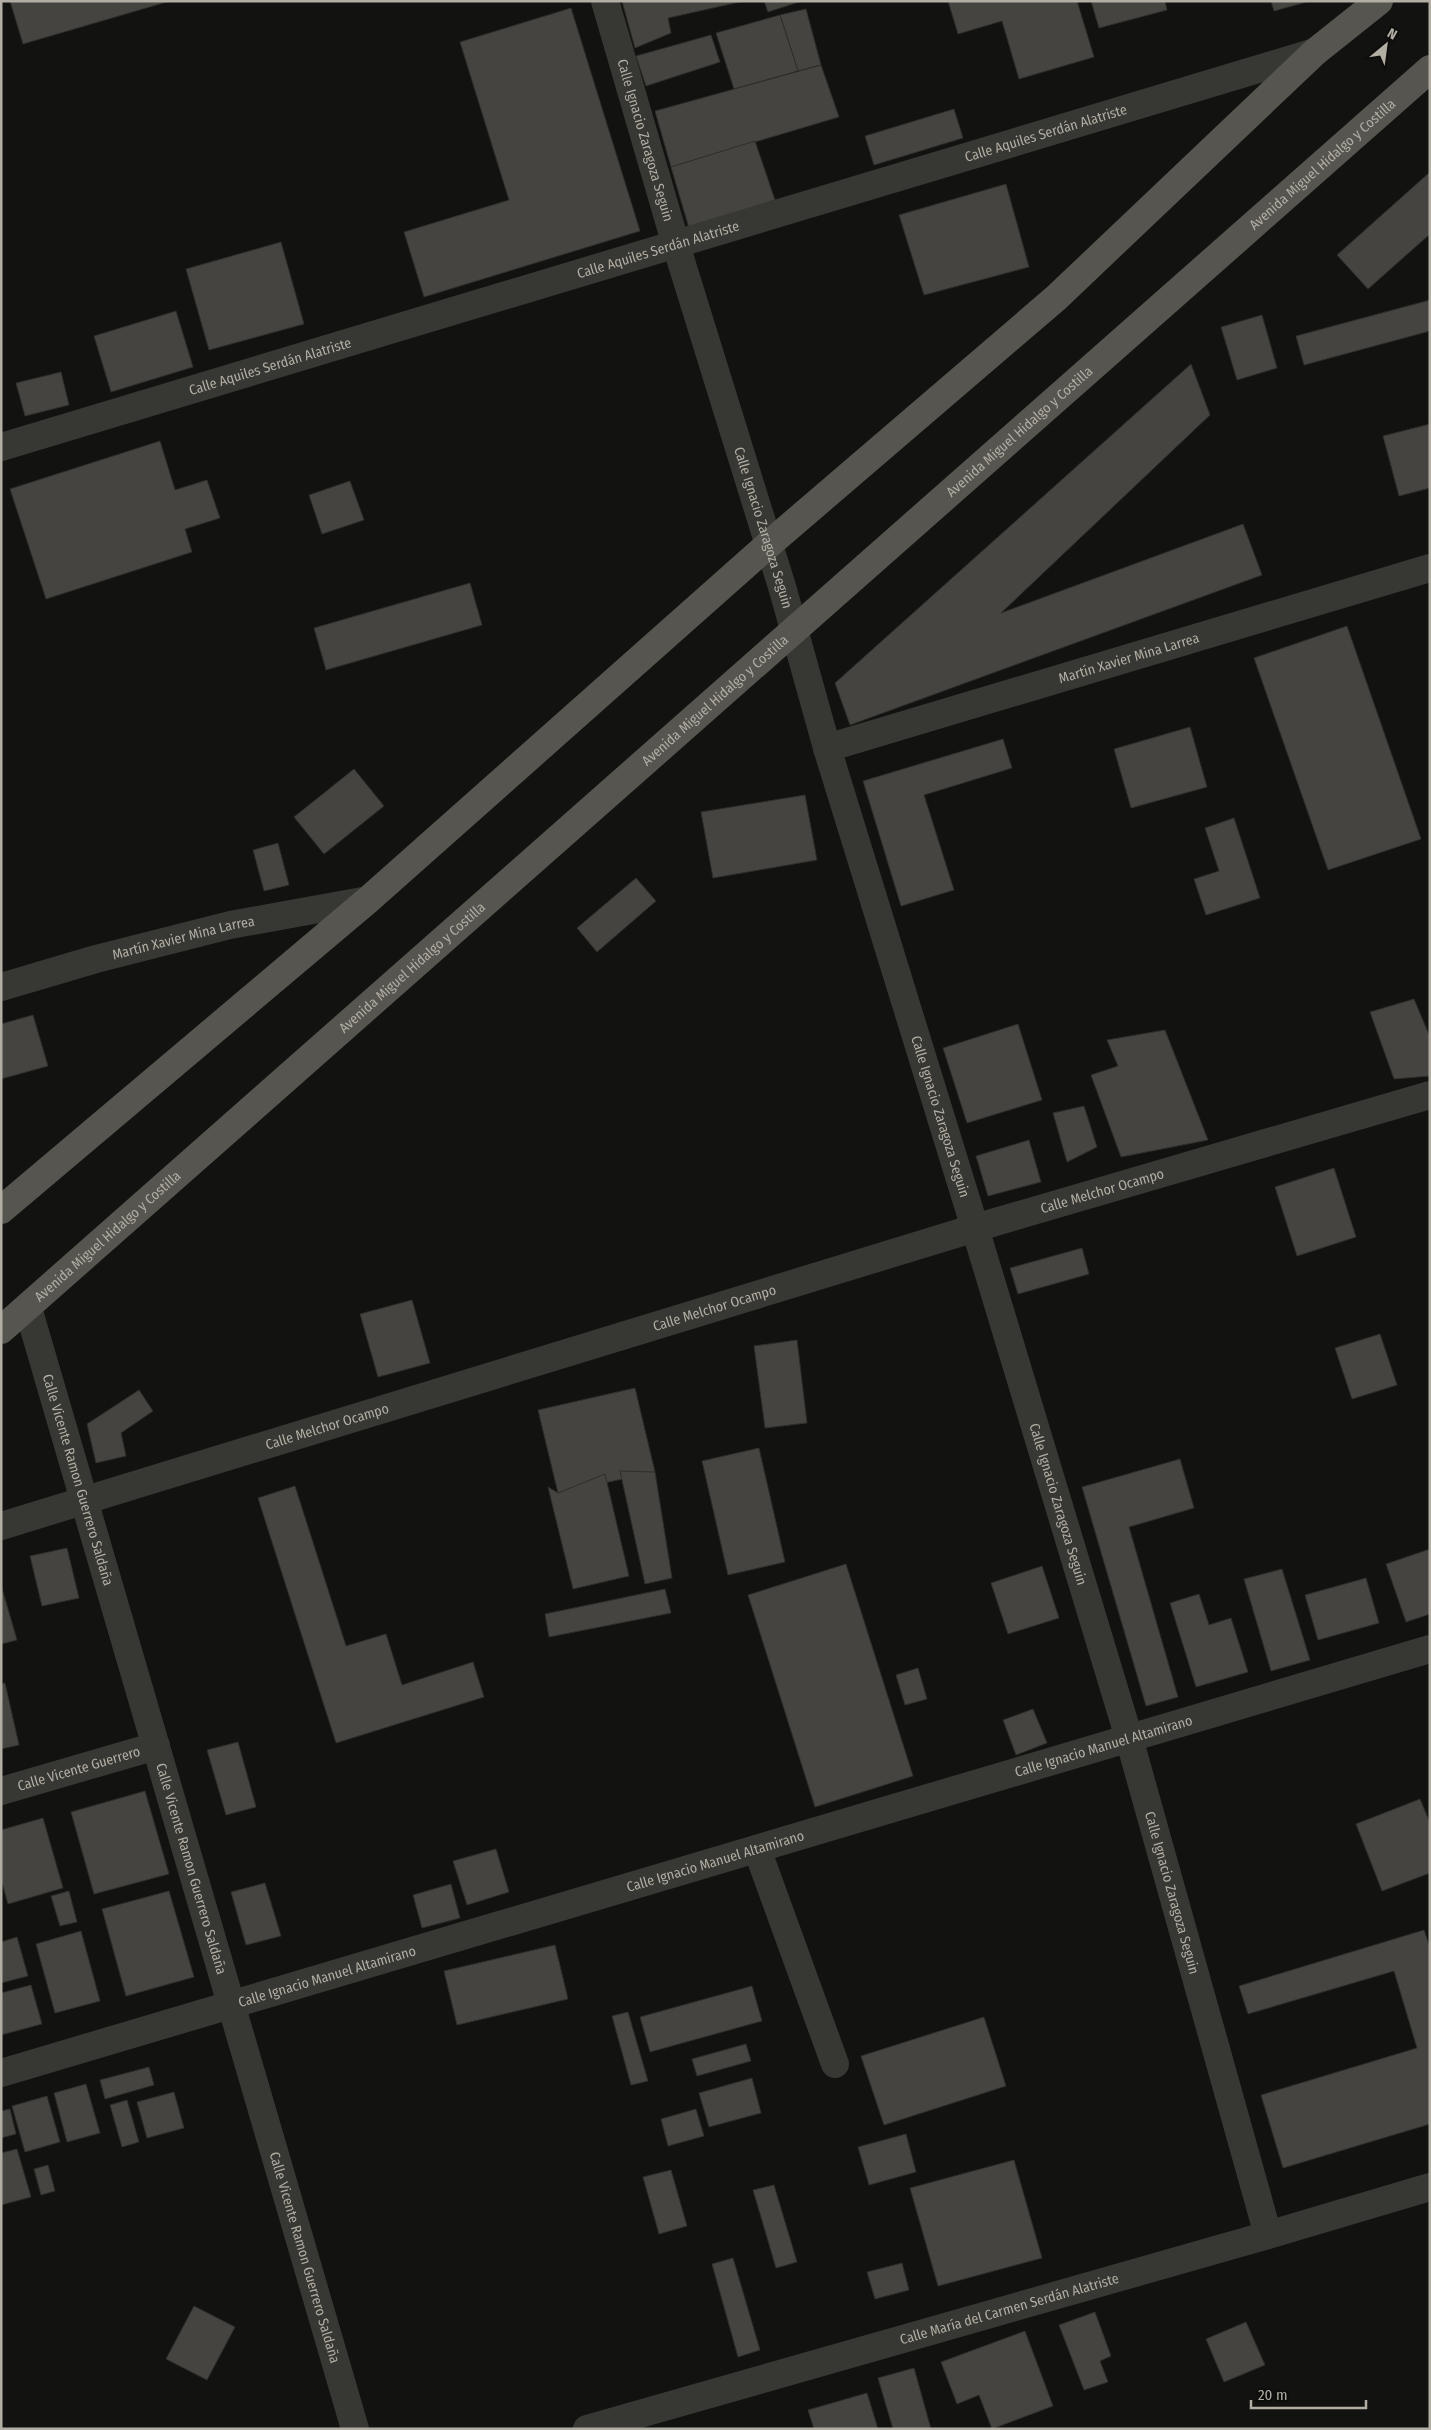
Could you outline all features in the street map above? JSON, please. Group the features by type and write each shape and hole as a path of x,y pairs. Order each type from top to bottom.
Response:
{"main road":[{"path":"1,1210 368,900 768,545 1056,298 1315,52 1379,1"},
{"name":"Avenida Miguel Hidalgo y Costilla","path":"1,1330 1430,69"}],"street":[{"name":"Calle Ignacio Zaragoza Seguin","path":"605,1 827,748 975,1228 1128,1738 1268,2235"},
{"name":"Calle Aquiles Serdán Alatriste","path":"1,447 1315,52"},
{"name":"Martín Xavier Mina Larrea","path":"827,748 1430,568"},
{"name":"Martín Xavier Mina Larrea","path":"1,987 96,959 230,925 368,900"},
{"name":"Calle Melchor Ocampo","path":"1,1526 975,1228 1430,1095"},
{"name":"Calle Vicente Ramon Guerrero Saldaña","path":"28,1308 356,2429"},
{"name":"Calle Ignacio Manuel Altamirano","path":"1,2073 1430,1649"},
{"name":"Calle Vicente Guerrero","path":"1,1791 156,1746"},
{"path":"757,1848 835,2064"},
{"name":"Calle María del Carmen Serdán Alatriste","path":"587,2429 1430,2187"}],"building":[{"path":"10,1 170,1 23,44"},
{"path":"622,1 744,1 668,18 671,33 635,48"},
{"path":"764,1 802,1 768,12"},
{"path":"948,1 1077,1 1094,57 1019,79 1002,21 958,34"},
{"path":"1091,1 1165,1 1167,10 1099,28"},
{"path":"1271,1 1310,1 1274,11"},
{"path":"571,8 640,231 424,297 404,232 509,200 460,42"},
{"path":"806,9 821,65 798,71 780,15"},
{"path":"780,15 798,71 734,89 716,33"},
{"path":"711,35 720,62 646,86 636,56"},
{"path":"821,65 839,117 671,167 655,111"},
{"path":"954,109 963,138 874,165 865,136"},
{"path":"755,141 775,200 689,228 671,167"},
{"path":"1430,172 1430,234 1368,289 1337,255"},
{"path":"1006,184 1029,267 924,295 899,215"},
{"path":"281,242 304,324 209,350 186,269"},
{"path":"1430,300 1430,331 1304,365 1296,336"},
{"path":"176,311 193,367 111,392 94,336"},
{"path":"1262,315 1277,368 1237,380 1221,327"},
{"path":"1191,364 1210,415 1001,613 1243,524 1262,575 850,725 835,683"},
{"path":"61,372 69,405 25,416 16,383"},
{"path":"1430,424 1430,488 1399,496 1383,436"},
{"path":"160,441 175,490 207,480 220,518 185,529 192,552 46,599 10,489"},
{"path":"350,481 364,520 322,534 309,495"},
{"path":"470,583 482,625 326,670 314,628"},
{"path":"1347,626 1421,839 1328,870 1254,658"},
{"path":"1190,727 1207,787 1131,808 1114,749"},
{"path":"1003,739 1012,768 924,795 954,890 901,906 863,781"},
{"path":"354,769 384,806 324,854 294,817"},
{"path":"805,795 817,860 713,878 701,812"},
{"path":"1234,818 1260,898 1206,915 1194,879 1219,871 1205,828"},
{"path":"278,843 289,885 264,891 253,850"},
{"path":"636,878 656,901 597,952 577,928"},
{"path":"1414,999 1430,1037 1430,1076 1394,1079 1370,1012"},
{"path":"33,1015 48,1066 1,1079 1,1024"},
{"path":"1018,1024 1042,1100 967,1123 943,1048"},
{"path":"1165,1030 1208,1140 1121,1157 1091,1075 1118,1066 1107,1040"},
{"path":"1084,1106 1097,1147 1067,1162 1053,1113"},
{"path":"1029,1140 1041,1182 988,1196 976,1156"},
{"path":"1334,1168 1356,1237 1297,1256 1275,1187"},
{"path":"1082,1248 1089,1274 1018,1294 1010,1268"},
{"path":"412,1300 430,1363 378,1377 360,1314"},
{"path":"1380,1334 1397,1385 1352,1399 1335,1348"},
{"path":"797,1340 807,1423 765,1428 754,1346"},
{"path":"635,1388 655,1472 558,1493 538,1410"},
{"path":"139,1390 153,1411 121,1433 126,1456 96,1463 87,1424"},
{"path":"759,1448 785,1562 728,1575 702,1461"},
{"path":"1180,1459 1194,1508 1129,1527 1178,1697 1146,1706 1082,1487"},
{"path":"620,1471 655,1472 672,1578 645,1584"},
{"path":"605,1474 629,1576 573,1589 548,1487 558,1493"},
{"path":"295,1486 346,1646 386,1634 402,1685 473,1662 484,1697 336,1743 258,1498"},
{"path":"67,1548 79,1598 42,1606 30,1556"},
{"path":"1430,1549 1430,1614 1406,1622 1386,1564"},
{"path":"846,1564 913,1776 815,1807 748,1595"},
{"path":"1042,1566 1059,1618 1008,1634 991,1583"},
{"path":"1282,1569 1310,1660 1271,1671 1244,1579"},
{"path":"1366,1578 1379,1623 1318,1640 1305,1595"},
{"path":"1,1585 17,1640 1,1644"},
{"path":"665,1589 671,1613 549,1637 545,1614"},
{"path":"1199,1594 1209,1625 1231,1618 1248,1672 1196,1687 1170,1603"},
{"path":"918,1668 927,1699 905,1705 896,1675"},
{"path":"5,1683 19,1745 1,1749 1,1684"},
{"path":"1033,1709 1047,1743 1016,1755 1003,1720"},
{"path":"238,1742 256,1807 226,1815 207,1750"},
{"path":"145,1791 169,1874 94,1894 71,1812"},
{"path":"1420,1799 1430,1823 1430,1873 1382,1891 1356,1824"},
{"path":"43,1818 63,1888 8,1904 1,1879 1,1830"},
{"path":"496,1849 509,1892 467,1905 453,1861"},
{"path":"265,1883 281,1936 246,1945 231,1892"},
{"path":"451,1884 460,1918 422,1928 413,1895"},
{"path":"69,1891 77,1922 60,1926 51,1896"},
{"path":"169,1891 194,1977 126,1996 102,1909"},
{"path":"1424,1930 1430,1948 1430,2124 1283,2168 1261,2095 1417,2048 1394,1971 1248,2014 1239,1986"},
{"path":"81,1931 100,2001 55,2013 36,1944"},
{"path":"17,1937 28,1976 1,1983 1,1942"},
{"path":"555,1945 568,1999 457,2025 444,1971"},
{"path":"31,1985 42,2024 1,2035 1,1993"},
{"path":"752,1986 762,2021 650,2052 640,2017"},
{"path":"628,2012 648,2081 631,2085 612,2016"},
{"path":"984,2017 1006,2086 884,2125 861,2056"},
{"path":"746,2044 751,2061 697,2076 692,2059"},
{"path":"149,2067 154,2085 105,2099 100,2080"},
{"path":"752,2078 761,2113 709,2127 699,2093"},
{"path":"86,2084 100,2133 67,2142 54,2093"},
{"path":"174,2092 184,2128 147,2138 137,2102"},
{"path":"47,2096 60,2142 25,2152 12,2106"},
{"path":"127,2100 139,2142 122,2147 110,2105"},
{"path":"10,2109 16,2134 1,2138 1,2111"},
{"path":"696,2109 704,2136 668,2146 661,2119"},
{"path":"906,2134 916,2172 869,2185 858,2147"},
{"path":"17,2149 31,2197 1,2205 1,2153"},
{"path":"1014,2160 1042,2258 938,2286 910,2188"},
{"path":"48,2165 55,2191 41,2195 34,2169"},
{"path":"671,2170 687,2226 659,2234 643,2177"},
{"path":"774,2185 797,2262 776,2268 753,2190"},
{"path":"733,2258 760,2350 738,2357 712,2264"},
{"path":"902,2263 909,2290 875,2299 867,2272"},
{"path":"194,2306 235,2327 207,2380 166,2359"},
{"path":"1095,2312 1111,2356 1100,2361 1108,2382 1084,2390 1059,2325"},
{"path":"1246,2322 1265,2365 1224,2382 1206,2339"},
{"path":"1025,2331 1053,2406 992,2429 979,2395 957,2404 941,2362"},
{"path":"914,2368 931,2429 893,2429 878,2378"},
{"path":"867,2393 878,2429 814,2429 808,2410"}]}
